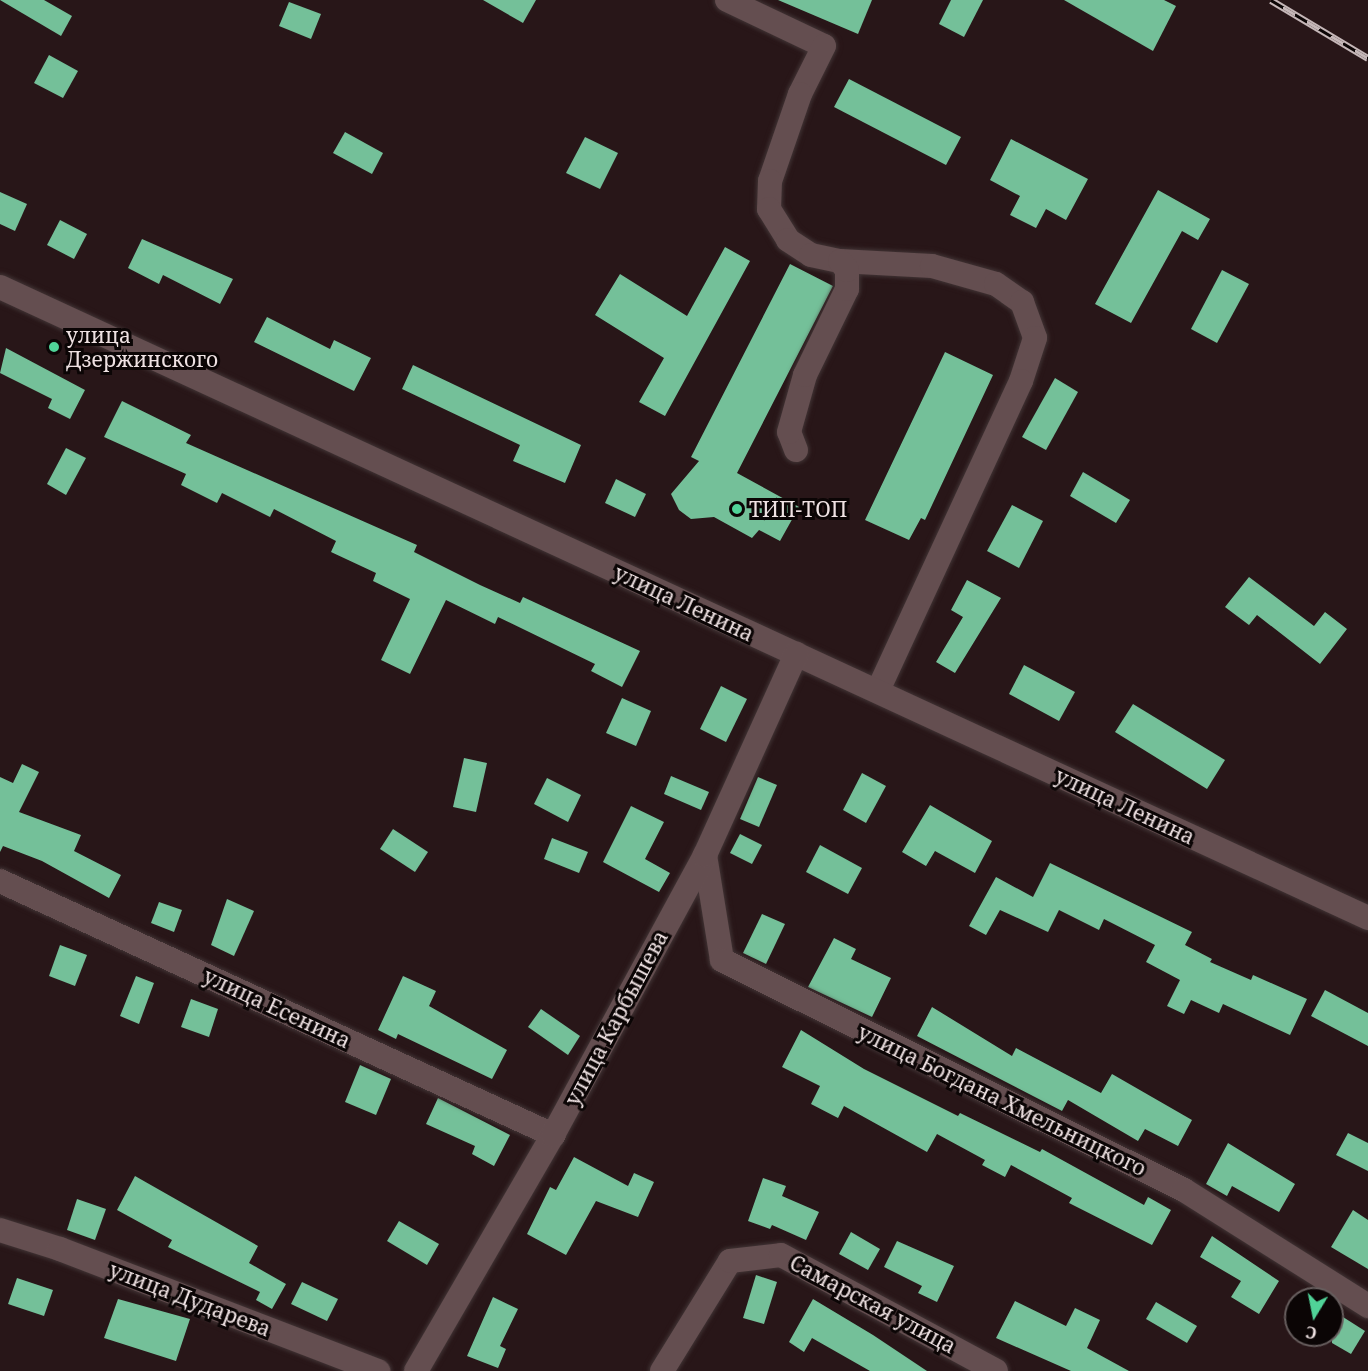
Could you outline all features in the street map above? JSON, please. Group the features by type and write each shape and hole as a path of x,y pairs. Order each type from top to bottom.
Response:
{"street":[{"path":"727,0 824,46 782,143 770,181 769,209 788,240 811,255 840,261 932,266 996,284 1022,302 1035,338 1021,381 878,691"},
{"path":"796,450 789,432 805,375 847,289 847,270 840,261"},
{"name":"улица Ленина","path":"0,287 1368,918"},
{"name":"улица Карбышева","path":"416,1371 553,1135 705,855 796,654"},
{"name":"улица Богдана Хмельницкого","path":"705,855 722,960 1185,1190 1368,1306"},
{"name":"улица Есенина","path":"0,881 553,1135"},
{"name":"улица Дударева","path":"0,1230 60,1249 378,1371"},
{"name":"Самарская улица","path":"663,1371 730,1261 781,1255 996,1371"}],"building":[{"path":"0,0 44,0 72,16 61,36"},
{"path":"483,0 536,0 523,23"},
{"path":"778,0 872,0 858,34"},
{"path":"951,0 983,0 964,37 939,24"},
{"path":"1064,0 1164,0 1176,6 1153,51"},
{"path":"289,2 321,14 311,39 279,26"},
{"path":"49,55 78,71 63,98 34,83"},
{"path":"849,79 961,137 946,165 834,107"},
{"path":"345,132 383,153 372,174 333,153"},
{"path":"585,137 618,153 600,189 566,173"},
{"path":"1011,139 1088,179 1066,220 1046,209 1036,228 1010,215 1020,196 990,180"},
{"path":"1158,190 1210,219 1198,240 1182,231 1131,323 1095,304"},
{"path":"0,192 27,204 15,231 0,224"},
{"path":"60,220 87,234 74,259 47,245"},
{"path":"142,239 233,279 220,304 163,275 159,284 128,268"},
{"path":"725,247 750,261 665,416 639,402 664,358 595,315 620,274 687,316"},
{"path":"790,264 833,286 737,473 799,507 780,541 759,530 752,538 714,517 691,519 679,510 671,494 699,461 691,457"},
{"path":"1222,270 1249,284 1217,343 1191,329"},
{"path":"267,317 330,349 334,340 371,358 354,391 254,342"},
{"path":"6,348 85,390 70,419 48,408 52,399 0,373"},
{"path":"945,352 993,375 925,520 921,518 909,540 865,520"},
{"path":"413,365 581,445 565,483 513,461 520,445 402,389"},
{"path":"1055,378 1078,392 1046,450 1022,437"},
{"path":"122,401 191,435 186,443 417,545 414,552 480,585 520,603 523,597 640,651 622,687 591,671 595,664 498,617 495,624 446,600 410,674 381,660 410,599 373,581 376,573 331,552 336,541 274,509 270,517 222,493 217,503 181,485 186,474 104,437"},
{"path":"66,448 86,458 66,495 47,484"},
{"path":"1083,472 1130,500 1116,523 1070,496"},
{"path":"616,479 646,494 635,517 605,503"},
{"path":"1012,505 1043,521 1019,568 987,551"},
{"path":"1249,577 1314,626 1325,612 1347,629 1320,664 1257,615 1249,625 1225,607"},
{"path":"967,580 1001,598 955,673 936,662 963,617 951,610"},
{"path":"1024,665 1075,692 1059,721 1009,694"},
{"path":"721,686 747,699 726,742 700,729"},
{"path":"622,698 651,711 636,746 606,733"},
{"path":"1133,704 1225,760 1207,789 1115,732"},
{"path":"464,758 487,763 476,812 453,807"},
{"path":"22,764 39,772 19,812 81,835 74,851 121,875 109,898 42,861 3,846 0,852 0,777 13,783"},
{"path":"862,773 886,786 866,823 843,810"},
{"path":"671,776 709,792 701,810 664,794"},
{"path":"758,777 777,785 759,827 740,819"},
{"path":"547,778 581,795 568,822 534,804"},
{"path":"930,805 992,841 975,873 935,851 926,866 902,852"},
{"path":"631,806 664,822 645,859 670,873 659,892 603,862"},
{"path":"393,829 428,852 415,872 380,849"},
{"path":"740,834 762,845 752,864 730,853"},
{"path":"552,838 588,852 579,873 544,859"},
{"path":"820,845 862,868 848,894 806,872"},
{"path":"1050,863 1192,932 1185,945 1212,959 1210,962 1251,980 1253,975 1307,999 1290,1035 1223,1004 1219,1013 1191,1000 1184,1014 1167,1006 1180,980 1146,962 1155,945 1104,919 1099,930 1059,910 1048,932 1000,910 986,935 969,926 996,877 1033,897"},
{"path":"227,899 254,911 234,956 211,945"},
{"path":"159,902 182,910 174,932 151,923"},
{"path":"762,914 785,924 766,964 743,953"},
{"path":"834,938 856,949 851,959 891,978 872,1017 808,987"},
{"path":"60,945 87,955 75,986 49,976"},
{"path":"136,976 154,983 139,1024 120,1016"},
{"path":"403,976 436,991 429,1006 507,1050 492,1079 398,1034 396,1039 378,1030"},
{"path":"1325,990 1368,1013 1368,1046 1311,1016"},
{"path":"191,999 218,1009 209,1037 181,1027"},
{"path":"932,1007 1012,1056 1016,1048 1101,1093 1112,1074 1192,1120 1178,1146 1145,1129 1138,1141 1068,1100 1062,1111 917,1036"},
{"path":"541,1009 580,1036 568,1055 528,1027"},
{"path":"801,1030 864,1069 958,1116 960,1113 1040,1152 1042,1149 1144,1205 1148,1197 1171,1210 1152,1245 1069,1203 1072,1198 1011,1165 1005,1177 982,1165 985,1160 937,1134 927,1152 844,1106 838,1118 811,1104 820,1086 782,1067"},
{"path":"360,1065 391,1079 376,1115 345,1102"},
{"path":"438,1098 510,1135 494,1166 472,1154 475,1146 426,1124"},
{"path":"1348,1133 1368,1143 1368,1171 1336,1155"},
{"path":"1228,1143 1295,1184 1279,1212 1232,1186 1227,1196 1206,1184"},
{"path":"574,1157 628,1186 634,1173 654,1182 638,1217 596,1201 566,1255 527,1234 550,1187 556,1190"},
{"path":"135,1176 258,1246 249,1263 286,1284 272,1309 256,1300 260,1292 168,1247 172,1240 117,1210"},
{"path":"763,1178 786,1186 782,1196 819,1212 806,1240 772,1225 770,1229 748,1221"},
{"path":"77,1199 106,1209 95,1240 67,1230"},
{"path":"1353,1210 1368,1220 1368,1269 1331,1247"},
{"path":"399,1221 439,1244 427,1265 387,1241"},
{"path":"851,1232 880,1249 868,1270 839,1254"},
{"path":"1212,1236 1279,1281 1259,1314 1231,1297 1241,1281 1200,1257"},
{"path":"897,1241 954,1266 937,1302 918,1293 922,1286 884,1267"},
{"path":"756,1275 777,1282 764,1324 743,1318"},
{"path":"17,1278 53,1290 44,1316 8,1304"},
{"path":"302,1282 338,1299 327,1321 291,1304"},
{"path":"493,1297 518,1309 500,1346 506,1349 498,1368 467,1356"},
{"path":"118,1299 190,1319 176,1361 104,1338"},
{"path":"813,1299 927,1371 870,1371 812,1338 804,1352 789,1342"},
{"path":"1015,1301 1066,1326 1075,1308 1100,1320 1087,1348 1129,1371 1071,1371 996,1338"},
{"path":"1156,1302 1197,1326 1187,1343 1146,1319"},
{"path":"1344,1318 1365,1331 1351,1354 1339,1347 1344,1347"}],"railway":[{"path":"1271,0 1368,58"}],"place":[{"name":"улица Дзержинского","path":"54,347"},
{"name":"ТИП-ТОП","path":"737,509"}]}
